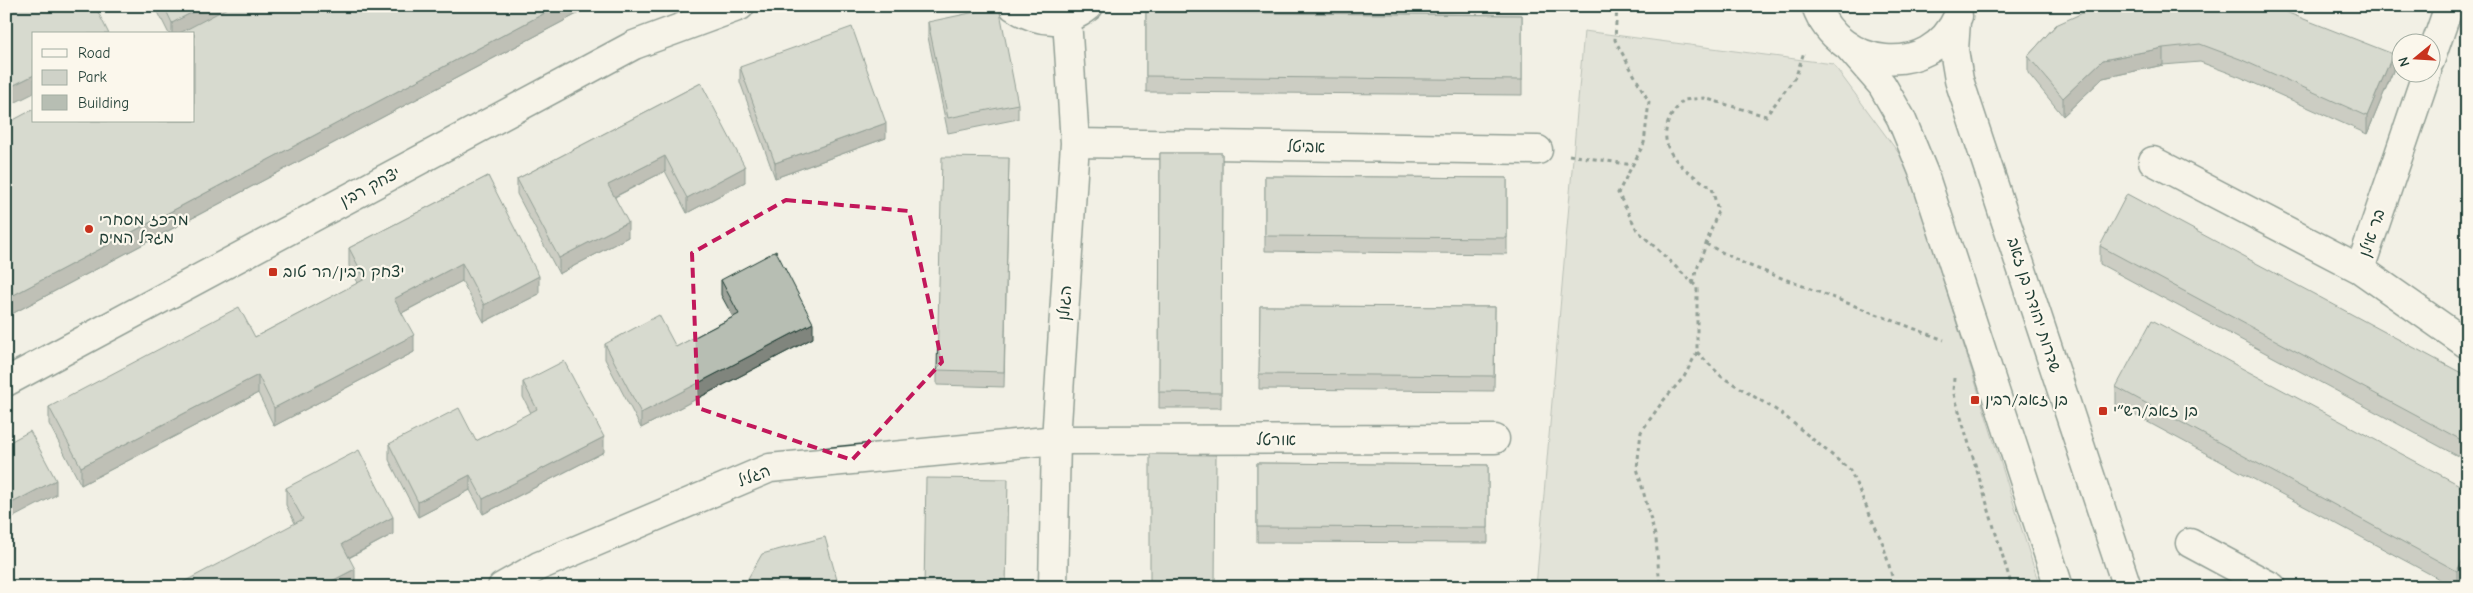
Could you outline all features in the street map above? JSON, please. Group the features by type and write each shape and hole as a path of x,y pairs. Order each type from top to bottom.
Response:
{"street":[{"name":"יצחק רבין","path":"6,382 634,45 740,6"},
{"path":"1013,6 1024,14 1038,20 1078,13"},
{"path":"1815,8 1835,36 1863,55 1879,60 1910,57 1926,51 1938,42 1961,11"},
{"name":"שדרות יהודה בן זאב","path":"1961,11 1954,50 1959,80 2127,587"},
{"name":"הגולן","path":"1053,587 1056,440 1075,142 1078,13"},
{"path":"2440,33 2447,13"},
{"path":"1848,46 1882,85 1901,118 1924,174 2059,587"},
{"name":"בר אילן","path":"2424,82 2360,269 2467,344"},
{"name":"אביטל","path":"1075,142 1538,150"},
{"path":"2153,162 2360,269"},
{"name":"אורטל","path":"1056,440 1495,439"},
{"name":"הגליל","path":"502,587 539,566 770,468 1056,440"},
{"path":"2190,543 2272,587"}],"path":[{"path":"1617,6 1615,40 1649,102 1644,143 1618,193 1637,230 1697,287 1697,352 1684,377 1663,400 1641,432 1637,468 1656,539 1660,587"},
{"path":"1692,283 1718,211 1712,188 1685,170 1671,155 1666,139 1669,120 1683,100 1704,98 1766,116 1796,76 1804,50"},
{"path":"1538,150 1633,165"},
{"path":"1706,244 1745,264 1984,355"},
{"path":"1697,352 1722,378 1781,413 1850,470 1883,544 1895,587"},
{"path":"1955,373 1953,391 2012,587"}],"highlighted area":[{"path":"786,200 909,211 942,362 852,460 698,408 692,253"}],"green space":[{"path":"1584,31 1833,64 1906,163 2040,587 1536,587"}],"building":[{"path":"6,6 95,6 108,32 32,32 32,76 6,89"},
{"path":"164,6 204,6 172,23"},
{"name":"מרכז מסחרי מגדל המים","path":"231,6 558,6 6,299 6,124 32,110 32,122 195,122 195,32 182,32"},
{"path":"2098,6 2265,6 2286,12 2390,53 2390,61 2367,116 2240,59 2200,44 2163,48 2103,60 2063,98 2028,56 2056,25"},
{"path":"999,7 1018,104 948,118 928,22"},
{"path":"1146,12 1522,15 1522,80 1146,76"},
{"path":"852,27 886,123 775,163 740,67"},
{"path":"701,83 745,167 687,198 665,156 608,185 628,222 559,258 517,179"},
{"path":"1160,153 1222,153 1221,393 1159,392"},
{"path":"942,157 1009,158 1004,372 937,370"},
{"path":"488,176 539,276 484,305 462,263 394,299 414,335 274,408 258,375 81,467 49,407 239,307 255,337 365,279 349,248"},
{"path":"1265,176 1507,178 1507,238 1265,236"},
{"path":"2127,194 2467,376 2467,443 2100,246"},
{"path":"776,251 813,323 641,413 605,344 659,315 676,347 739,314 721,280"},
{"path":"1260,306 1495,307 1494,376 1259,374"},
{"path":"2152,320 2467,489 2467,552 2457,571 2116,387"},
{"path":"564,361 604,437 483,499 470,475 418,502 389,444 459,408 476,441 537,409 523,382"},
{"path":"30,431 56,480 6,506 6,444"},
{"path":"359,450 393,517 342,544 355,569 320,587 174,587 303,519 286,488"},
{"path":"1150,454 1216,455 1215,587 1150,587"},
{"path":"1257,463 1488,465 1488,528 1257,527"},
{"path":"926,478 1008,479 1006,587 924,587"},
{"path":"825,537 839,587 743,587 762,554"},
{"path":"1262,581 1494,583 1494,587 1262,587"}],"place":[{"name":"מרכז מסחרי מגדל המים","path":"89,229"},
{"name":"יצחק רבין/הר טוב","path":"273,272"},
{"name":"בן זאב/רבין","path":"1975,400"},
{"name":"בן זאב/רש״י","path":"2103,411"}]}
